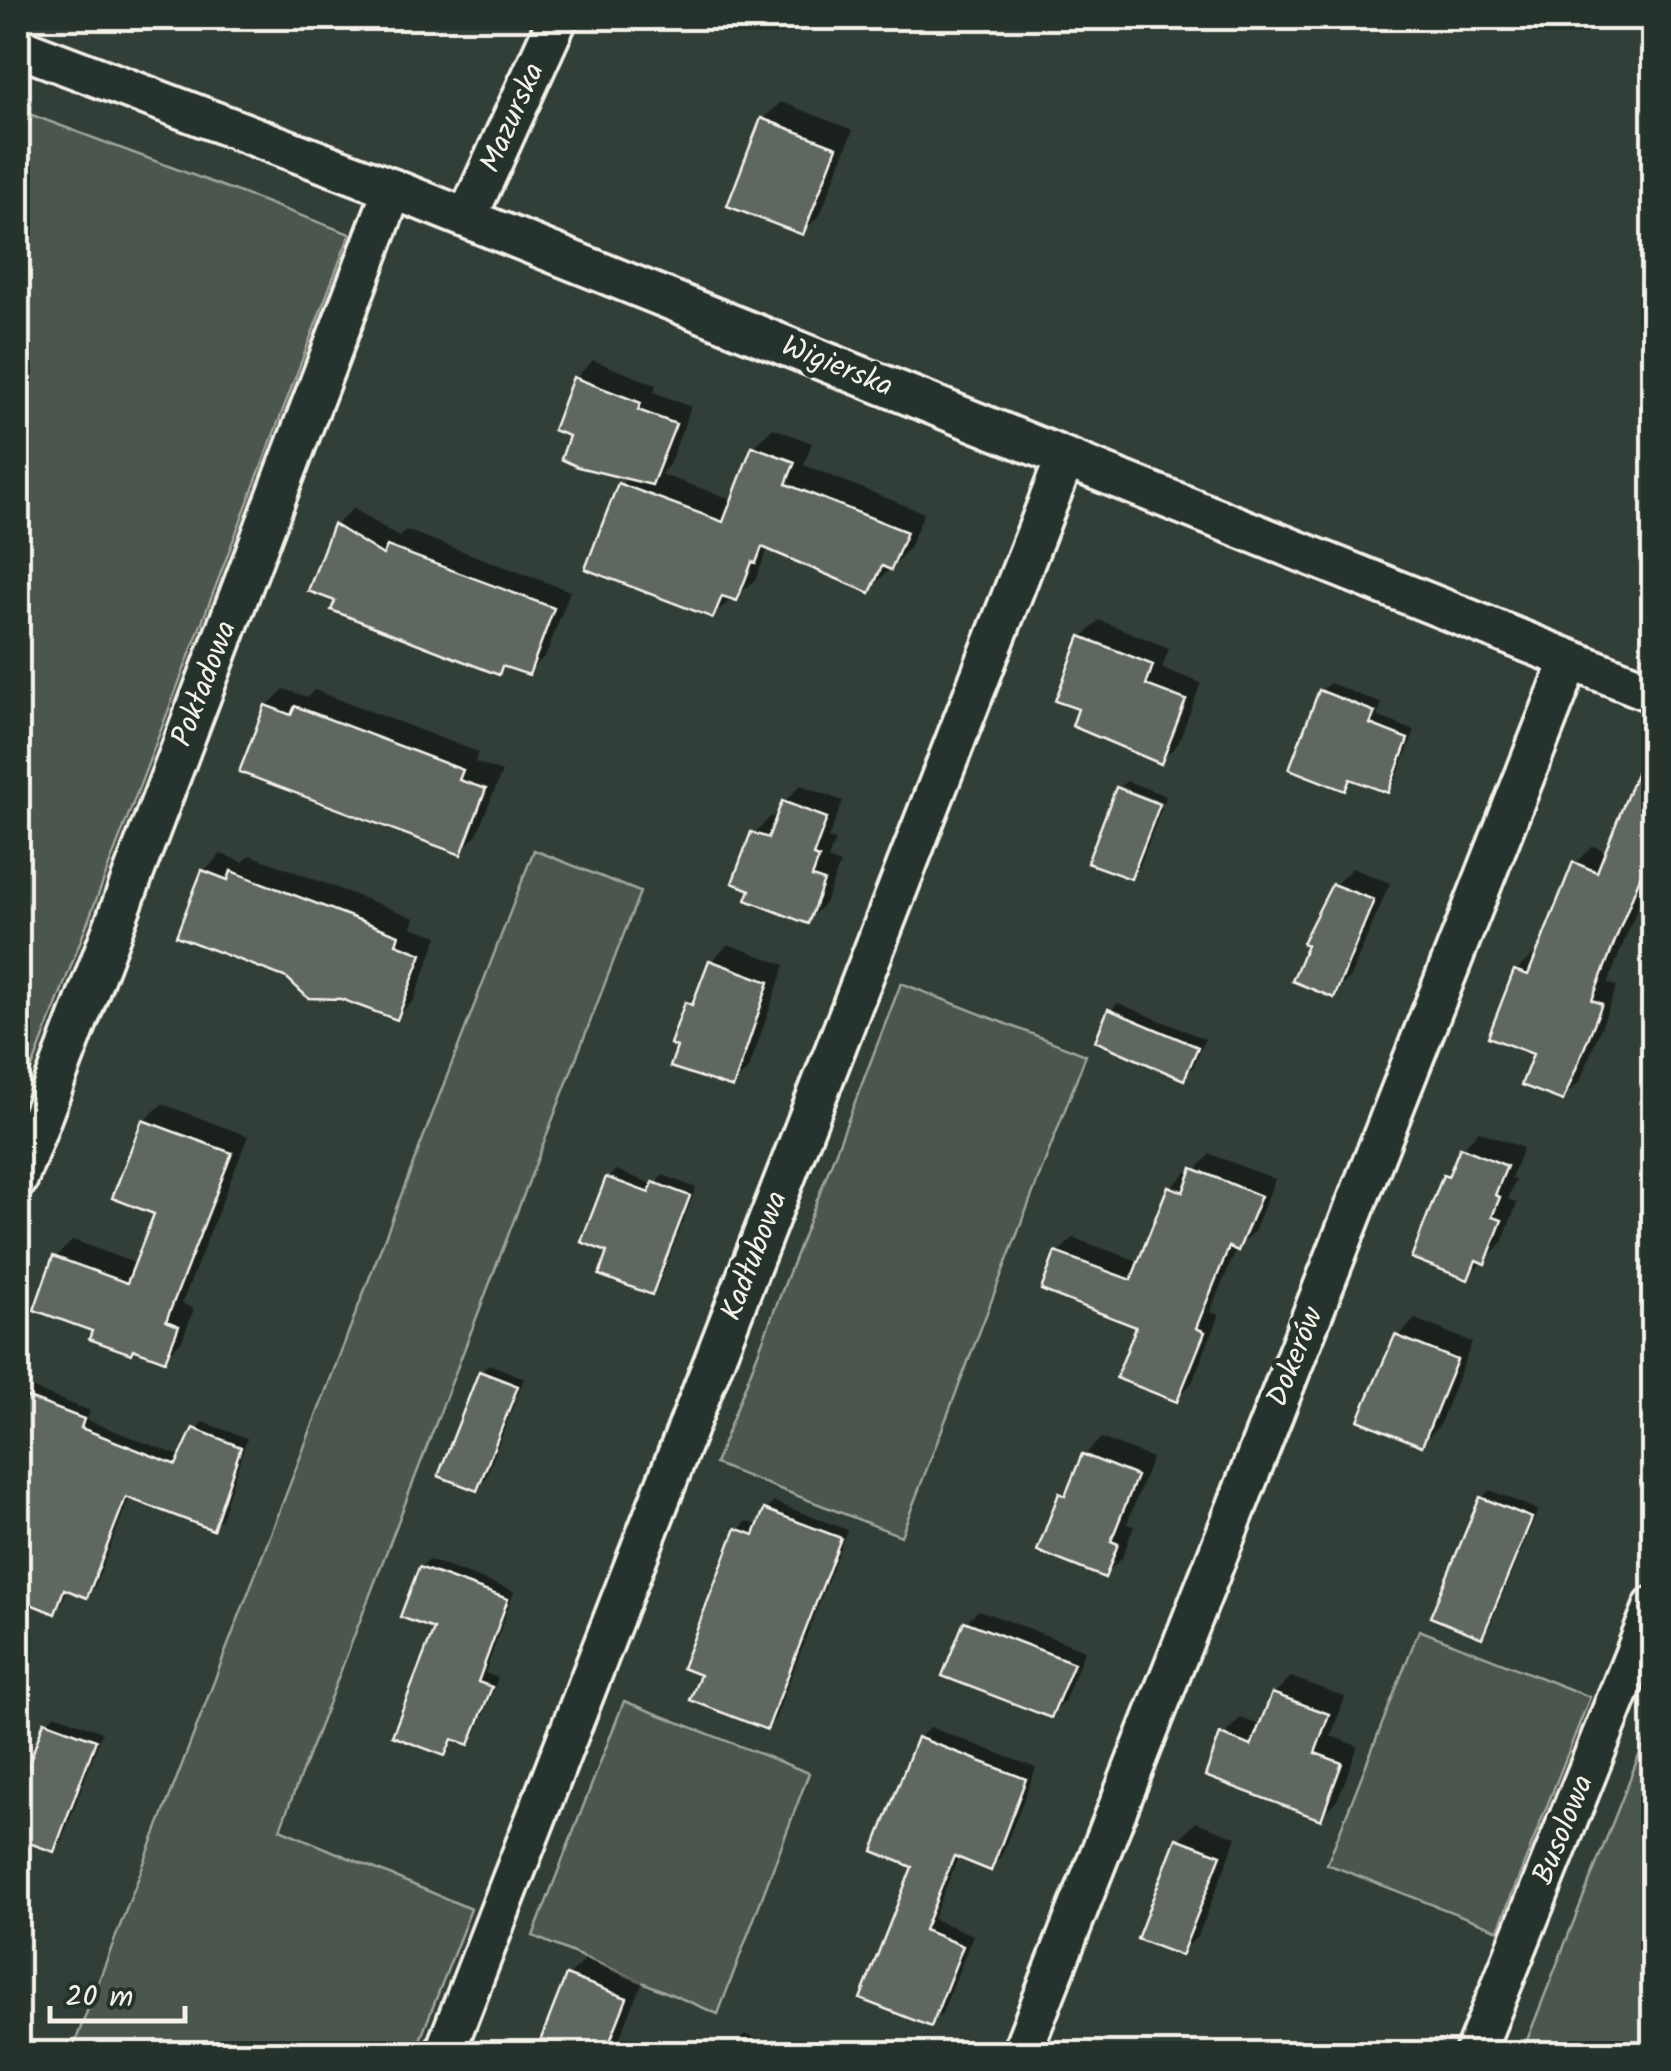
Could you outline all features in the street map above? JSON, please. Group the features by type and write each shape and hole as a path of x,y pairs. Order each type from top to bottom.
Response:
{"street":[{"path":"18,31 24,18"},
{"name":"Mazurska","path":"467,218 558,18"},
{"name":"Wigierska","path":"18,47 467,218 1654,693"},
{"name":"Pokładowa","path":"18,1179 393,189"},
{"name":"Kadłubowa","path":"444,2054 1065,460"},
{"name":"Dokerów","path":"1021,2054 1570,662"},
{"name":"Busolowa","path":"1474,2054 1654,1606"}],"shaded area":[{"path":"32,115 350,234 18,1105 18,153"},
{"path":"534,850 640,892 280,1829 471,1909 415,2053 71,2053"},
{"path":"901,983 1086,1055 901,1536 715,1464"},
{"path":"1419,1630 1590,1697 1498,1930 1327,1864"},
{"path":"624,1701 809,1773 718,2014 533,1936"},
{"path":"1653,1720 1653,2053 1522,2053"}],"building":[{"path":"761,118 837,147 803,235 727,206"},
{"path":"573,377 641,403 638,410 676,424 652,485 578,467 561,459 569,436 553,430"},
{"path":"752,446 795,462 786,484 907,532 891,570 882,566 870,593 762,547 737,601 722,596 713,618 585,569 618,483 723,522"},
{"path":"333,524 383,555 387,546 554,608 529,675 502,666 499,675 331,610 335,601 308,591"},
{"path":"1080,636 1153,665 1146,685 1186,700 1161,764 1072,726 1078,709 1055,701"},
{"path":"1319,690 1375,712 1370,724 1408,739 1388,793 1350,779 1345,791 1289,769"},
{"path":"265,705 291,715 295,706 463,770 459,780 486,789 461,855 239,772"},
{"path":"1651,735 1654,841 1592,1000 1602,1004 1563,1101 1521,1085 1533,1054 1488,1037 1514,970 1528,975 1573,862 1597,872"},
{"path":"1116,787 1160,804 1131,879 1087,863"},
{"path":"782,801 827,818 813,856 819,858 812,877 824,881 808,924 746,900 750,890 732,883 751,832 768,838"},
{"path":"202,870 228,880 231,871 399,935 396,944 422,954 397,1020 341,999 308,998 287,978 176,936"},
{"path":"1332,884 1374,900 1334,998 1292,981 1307,945 1302,943"},
{"path":"709,960 769,982 733,1088 670,1067 677,1047 670,1044 685,1002 692,1005"},
{"path":"1108,1009 1198,1047 1184,1080 1095,1041"},
{"path":"142,1120 232,1153 166,1321 179,1326 165,1361 89,1339 92,1331 34,1310 53,1256 127,1283 154,1214 112,1198"},
{"path":"1460,1147 1507,1166 1495,1195 1500,1197 1492,1217 1502,1220 1485,1264 1476,1260 1468,1280 1411,1258 1443,1175 1448,1177"},
{"path":"1192,1168 1261,1196 1238,1251 1229,1247 1196,1328 1205,1332 1177,1402 1116,1378 1136,1327 1041,1290 1055,1252 1131,1280 1168,1186 1183,1192"},
{"path":"606,1177 649,1193 653,1182 690,1196 652,1295 599,1275 607,1252 581,1242"},
{"path":"1395,1335 1457,1360 1422,1446 1358,1420"},
{"path":"479,1371 518,1386 477,1491 438,1476"},
{"path":"18,1394 84,1419 81,1428 176,1465 193,1428 241,1447 213,1530 126,1497 87,1598 64,1589 55,1614 18,1599"},
{"path":"1082,1454 1137,1476 1111,1541 1118,1544 1105,1578 1037,1551 1059,1493 1065,1496"},
{"path":"1480,1497 1532,1518 1482,1638 1430,1617"},
{"path":"764,1509 841,1538 767,1730 690,1700 700,1675 682,1668 736,1528 754,1535"},
{"path":"419,1567 508,1599 478,1682 492,1687 469,1745 452,1739 445,1756 392,1736 434,1629 400,1617"},
{"path":"964,1621 1074,1663 1051,1718 942,1676"},
{"path":"1272,1693 1329,1714 1315,1753 1342,1763 1321,1820 1205,1776 1220,1734 1251,1746"},
{"path":"44,1721 96,1740 54,1852 18,1839 18,1795"},
{"path":"917,1737 1026,1779 991,1871 954,1856 924,1930 963,1946 931,2027 860,1999 912,1867 873,1851"},
{"path":"1176,1838 1221,1855 1181,1956 1137,1939"},
{"path":"566,1975 627,1998 605,2054 535,2054"}]}
